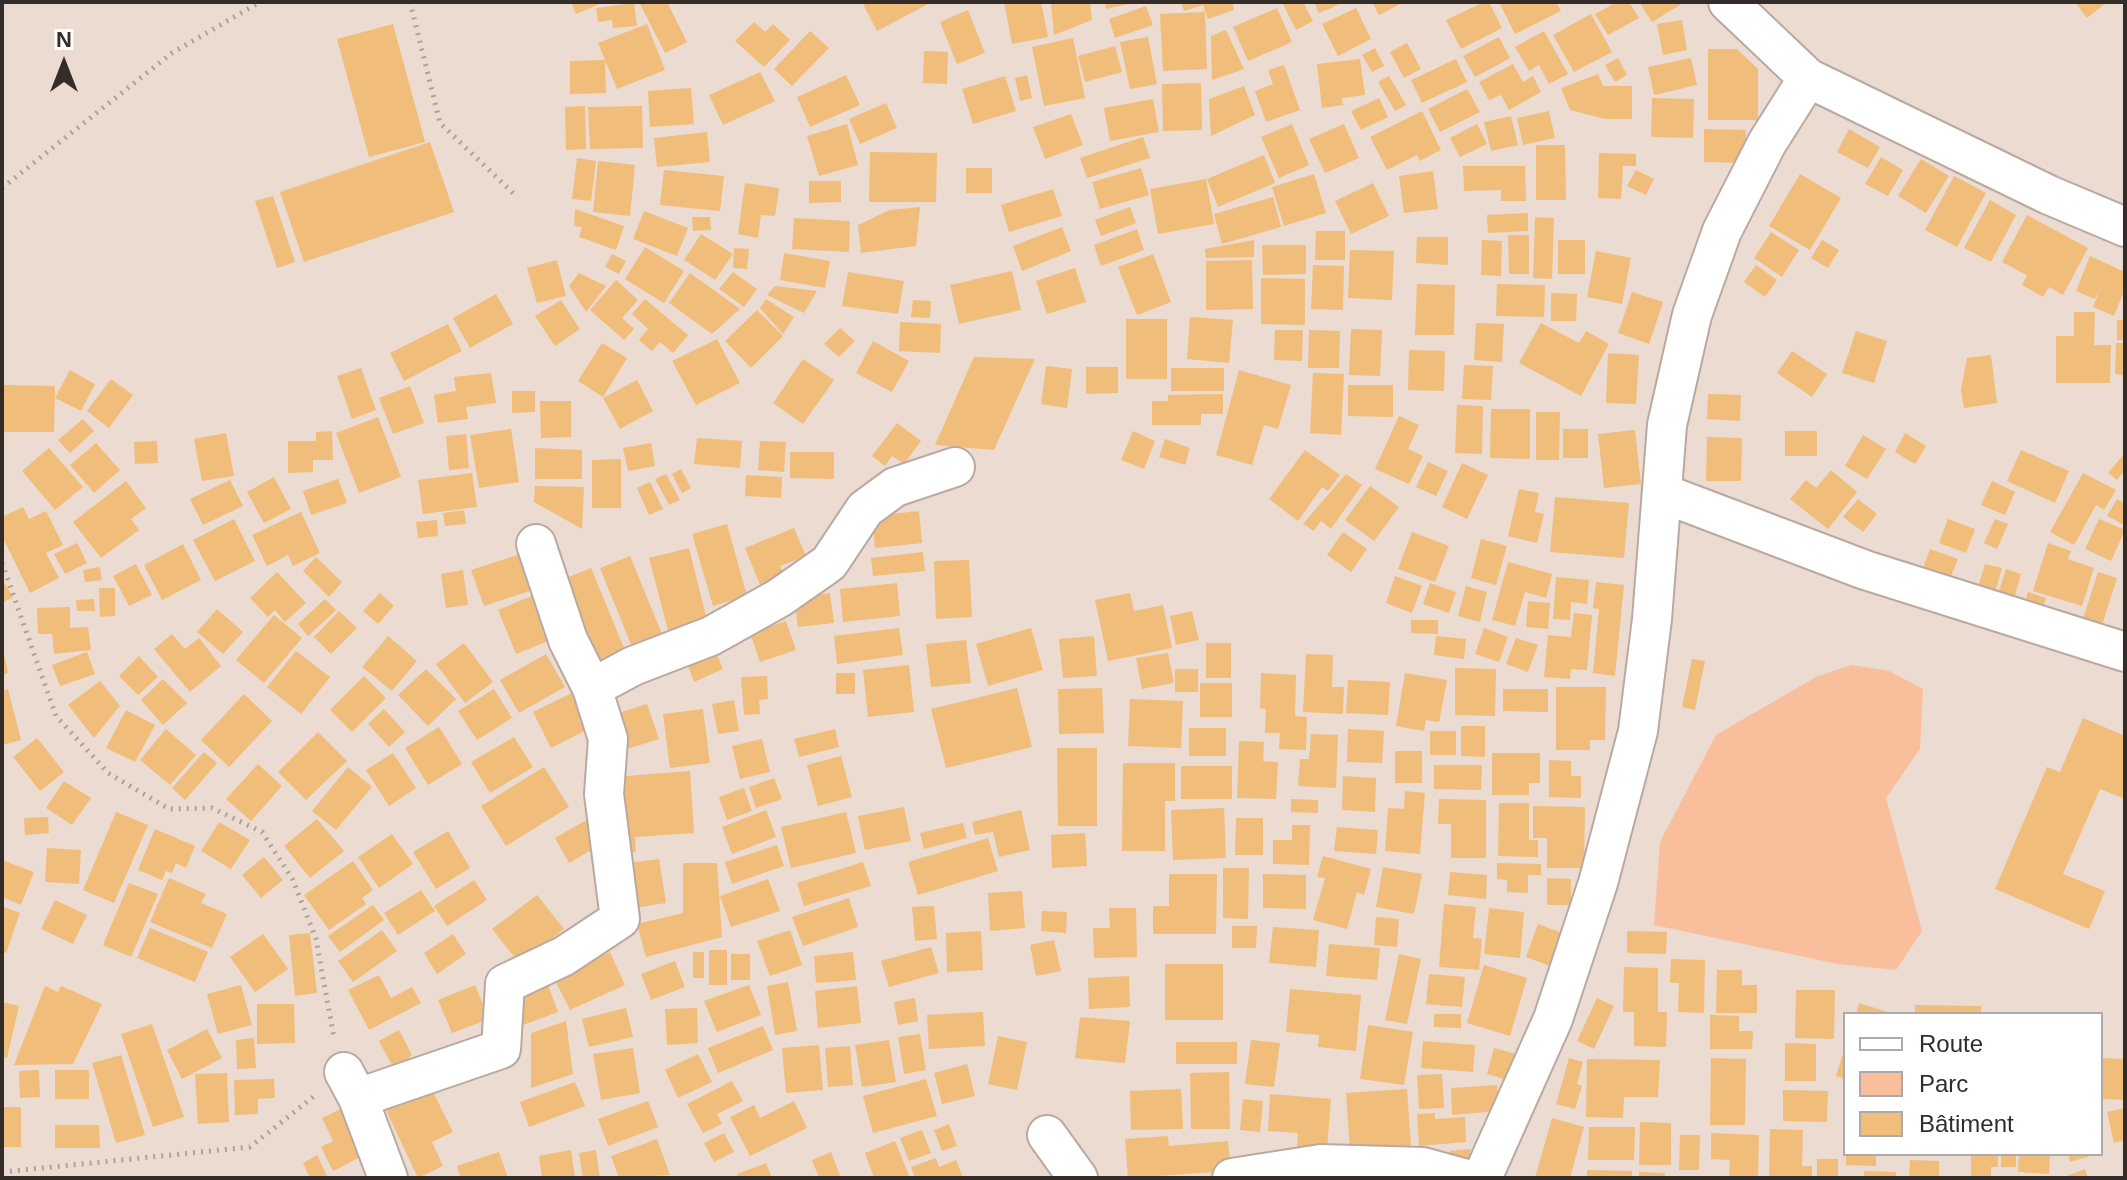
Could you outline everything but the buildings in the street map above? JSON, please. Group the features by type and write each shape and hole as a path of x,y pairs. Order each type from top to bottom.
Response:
{"street":[{"path":"1728,2 1808,78 2049,195 2125,227"},
{"path":"1482,1178 1553,1019 1598,883 1638,731 1652,619 1667,425 1692,315 1722,231 1767,143 1808,78"},
{"path":"592,688 633,666 711,636 779,598 829,563 865,509 895,487 955,467"},
{"path":"1662,493 1865,570 2125,652"},
{"path":"388,1178 351,1085 501,1049 505,984 564,956 620,919 604,794 608,739 592,688 568,640 536,544"},
{"path":"1047,1135 1078,1178"},
{"path":"1232,1178 1321,1164 1423,1167 1463,1178"}],"path":[{"path":"2,188 172,53 260,2"},
{"path":"410,2 440,123 514,194"},
{"path":"2,563 56,716 108,773 169,809 212,808 262,832 293,880 316,939 332,1030 351,1085 250,1147 2,1172"}],"green space":[{"path":"1851,665 1889,671 1923,689 1920,749 1886,798 1922,931 1896,970 1838,964 1654,925 1660,842 1716,735 1816,677"}]}
